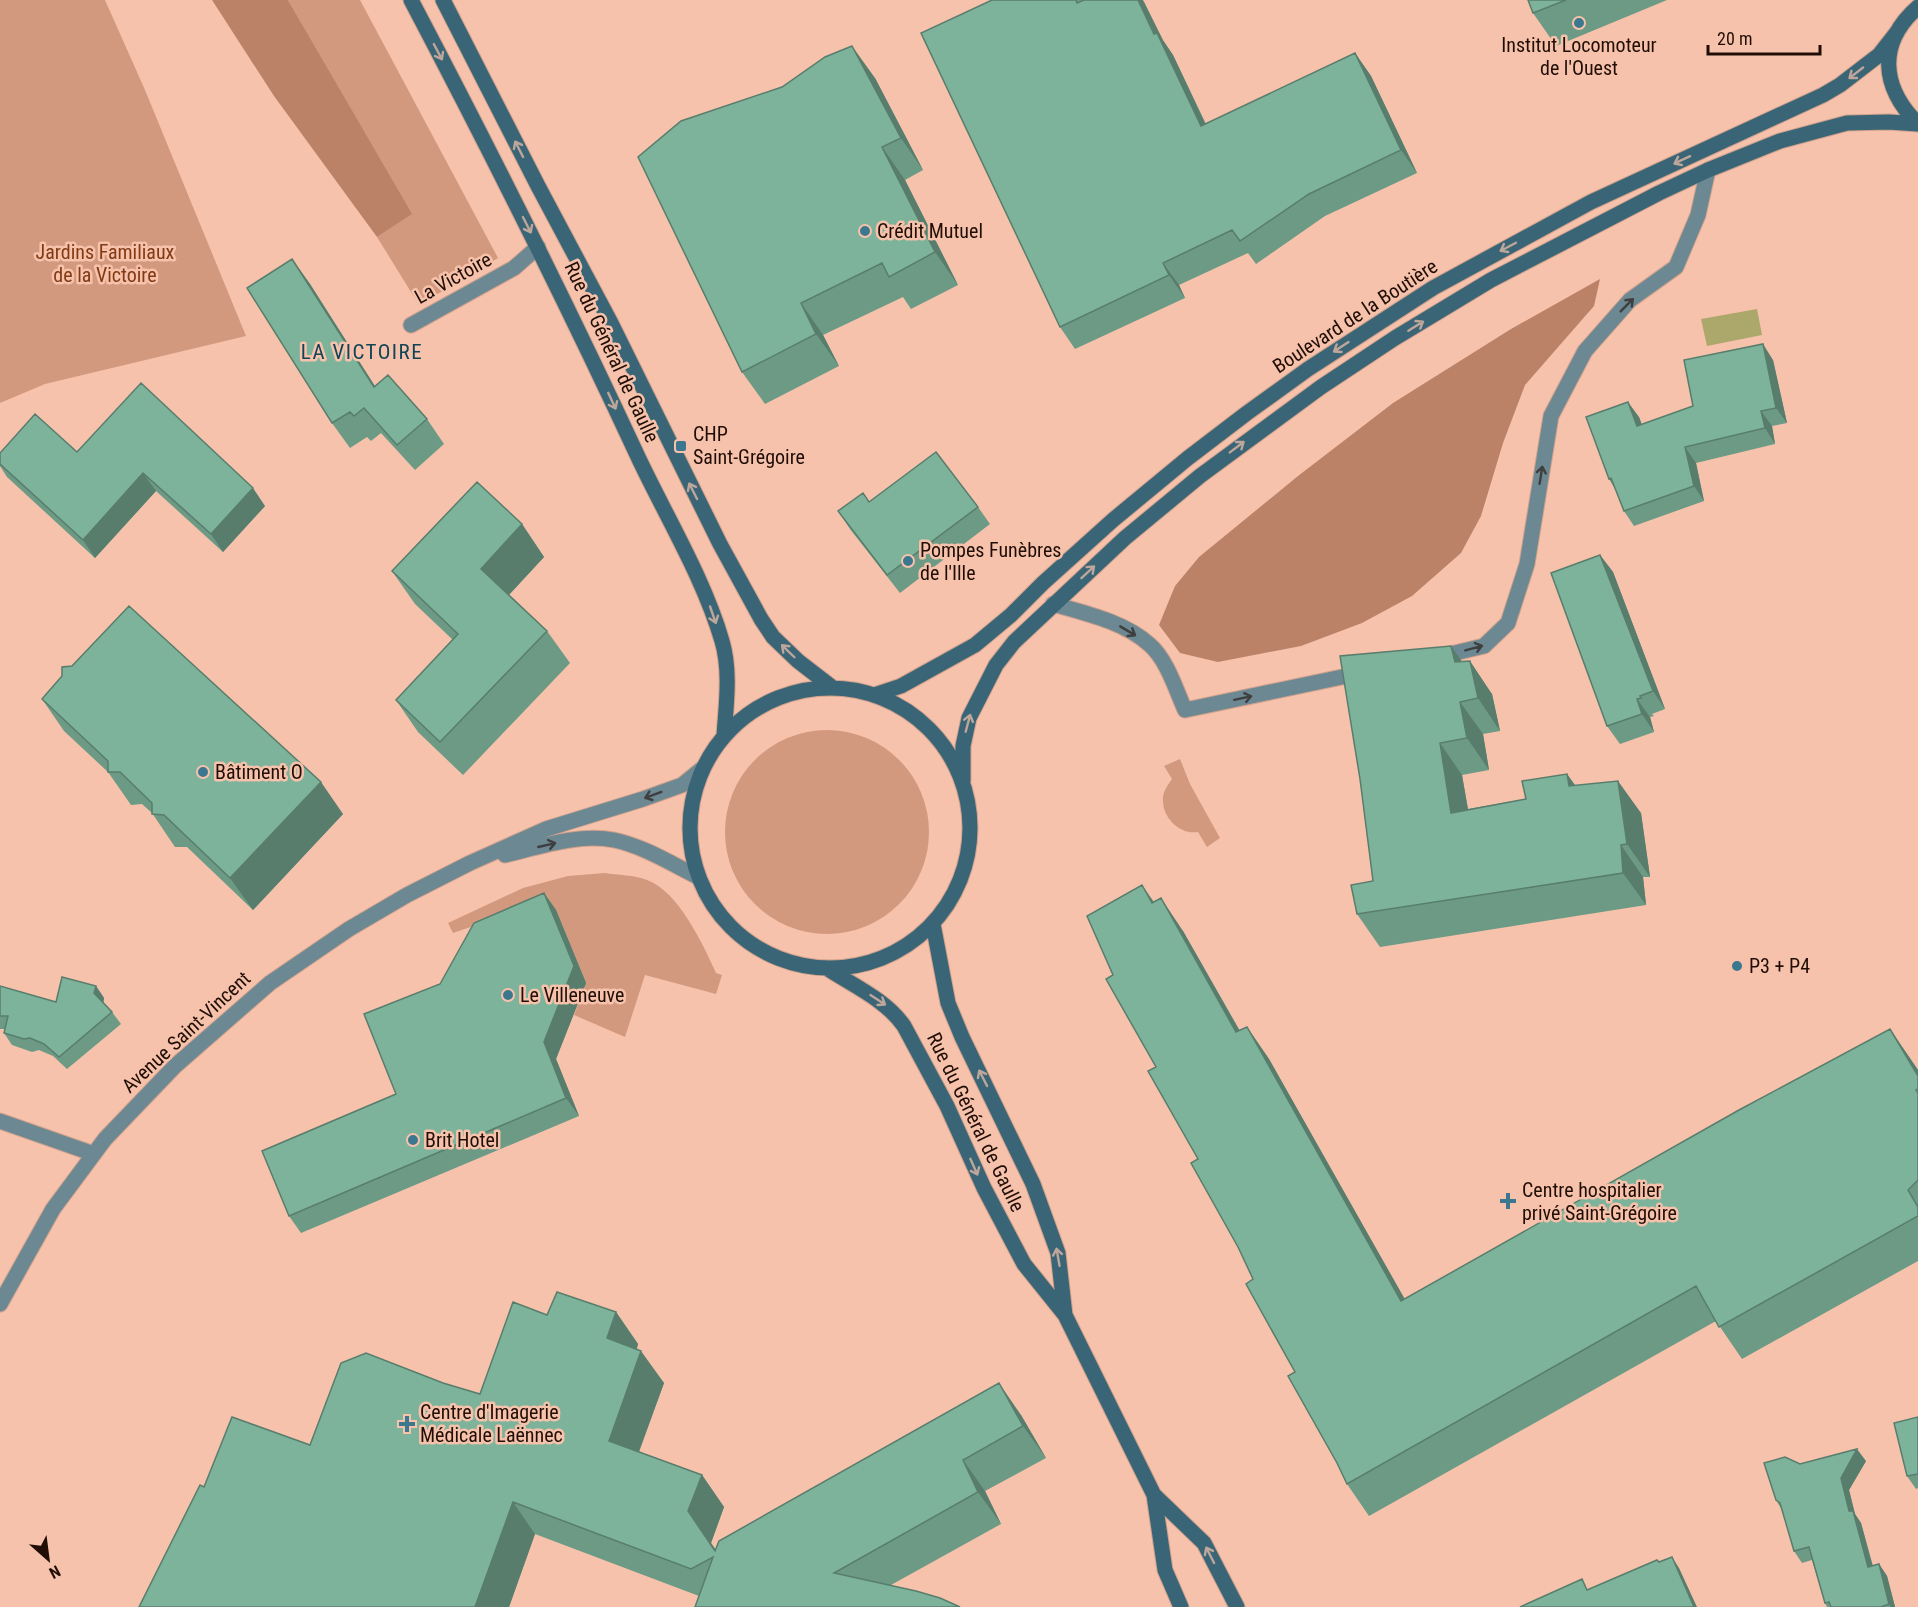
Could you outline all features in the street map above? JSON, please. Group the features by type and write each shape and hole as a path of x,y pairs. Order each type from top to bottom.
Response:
{"main road":[{"name":"Rue du Général de Gaulle","path":"411,0 538,247 708,601 723,643 726,675 724,736"},
{"name":"Rue du Général de Gaulle","path":"443,0 532,176 611,323 720,544 760,619 773,637 798,661 833,688"},
{"name":"Boulevard de la Boutière","path":"874,695 901,686 975,645 1011,615 1113,520 1188,458 1299,375 1472,266 1591,202 1840,86 1879,55 1907,16 1918,7"},
{"path":"1897,32 1890,51 1889,72 1894,92 1904,110 1918,124"},
{"name":"Boulevard de la Boutière","path":"963,781 963,746 969,718 996,665 1014,642 1125,538 1200,476 1321,387 1395,338 1491,280 1708,170 1780,141 1847,123 1918,124"},
{"path":"833,688 874,695 912,714 937,737 952,757 963,781 969,806 971,831 968,856 957,889 949,904 933,924 911,944 885,957 858,966 828,969 803,966 779,959 753,946 738,934 721,918 708,898 698,877 691,851 690,822 694,794 704,768 724,736 747,715 773,700 803,691 833,688"},
{"name":"Rue du Général de Gaulle","path":"933,924 948,1003 1033,1184 1058,1253 1065,1316"},
{"name":"Rue du Général de Gaulle","path":"828,969 896,1014 947,1106 984,1188 1024,1264 1065,1316 1154,1495 1165,1570 1181,1607"},
{"name":"Rue du Général de Gaulle","path":"1154,1495 1204,1543 1237,1607"}],"street":[{"path":"1422,661 1484,646 1508,623 1527,564 1551,416 1585,351 1630,300 1676,267 1698,215 1708,170"},
{"name":"La Victoire","path":"411,325 514,268 538,247"},
{"path":"1053,604 1113,622 1151,645 1167,669 1185,710 1379,670"},
{"name":"Avenue Saint-Vincent","path":"0,1305 53,1209 105,1139 175,1066 263,989 349,929 407,895 470,863 546,829 682,785 704,768"},
{"name":"Avenue Saint-Vincent","path":"470,863 571,840 613,840 637,847 698,877"},
{"path":"0,1121 94,1154"}],"green space":[{"name":"Jardins Familiaux de la Victoire","path":"0,0 105,0 145,90 246,336 45,384 0,403"},
{"path":"288,0 360,0 498,258 419,305 377,237 411,214"},
{"path":"827,730 857,734 875,742 892,753 906,767 925,802 929,832 925,862 917,880 906,897 892,911 857,930 827,934 797,930 779,922 762,911 748,897 729,862 725,832 729,802 737,784 748,767 762,753 797,734"},
{"path":"1180,759 1190,784 1220,838 1207,847 1198,832 1185,831 1174,824 1164,808 1163,795 1172,779 1164,766"},
{"path":"605,873 647,880 669,895 688,920 716,973 722,975 716,994 645,975 625,1037 574,1015 585,986 547,901 453,933 448,923 523,888 568,876"}],"shaded area":[{"path":"212,0 288,0 412,214 377,237 274,96"},
{"path":"1600,279 1594,306 1525,385 1503,443 1481,516 1461,553 1412,596 1362,623 1301,646 1218,662 1180,653 1159,625 1175,586 1199,557 1298,476 1393,403 1511,329"},
{"path":"1757,309 1762,335 1707,346 1701,319"}],"building":[{"path":"992,0 1076,0 1077,3 1084,0 1138,0 1154,34 1157,33 1201,126 1355,53 1401,150 1309,194 1240,241 1232,230 1163,263 1169,275 1060,327 921,33"},
{"path":"1528,0 1566,0 1533,13"},
{"path":"852,46 901,138 882,147 935,252 889,277 882,263 801,303 816,334 742,372 638,157 681,121 782,87 825,57"},
{"path":"292,259 374,387 388,375 427,419 397,445 364,408 354,416 350,412 332,423 247,288"},
{"path":"1763,344 1776,408 1761,411 1765,428 1685,447 1694,486 1624,511 1611,478 1609,479 1586,417 1628,402 1637,426 1693,406 1684,360"},
{"path":"141,383 253,488 211,534 143,473 83,540 0,464 0,453 35,414 77,452"},
{"name":"Pompes Funèbres de l'Ille","path":"936,452 978,507 887,575 838,511 863,493 869,502"},
{"path":"477,482 522,524 481,569 547,631 440,742 396,700 458,634 392,571"},
{"path":"1600,555 1653,691 1637,699 1642,714 1607,726 1551,573"},
{"name":"Bâtiment O","path":"129,606 321,782 230,878 164,815 152,814 152,803 120,772 108,772 108,761 42,699 62,676 62,667 72,666"},
{"path":"1451,646 1455,662 1470,661 1478,698 1460,702 1467,738 1440,743 1451,813 1526,799 1522,781 1567,774 1569,786 1618,781 1627,844 1621,845 1623,873 1357,914 1351,885 1373,881 1360,779 1340,656"},
{"path":"1142,885 1152,903 1161,898 1236,1032 1247,1027 1401,1301 1739,1110 1890,1029 1918,1076 1918,1089 1916,1090 1918,1093 1918,1180 1908,1190 1918,1207 1918,1216 1719,1327 1696,1286 1347,1484 1288,1376 1295,1372 1246,1284 1253,1279 1238,1247 1191,1163 1198,1159 1148,1071 1156,1067 1106,979 1113,975 1087,916"},
{"path":"544,893 574,966 544,1042 566,1098 289,1216 262,1151 396,1094 364,1014 440,984 474,923"},
{"path":"62,977 96,986 94,993 112,1012 59,1057 44,1044 30,1038 24,1039 4,1033 8,1016 0,1016 0,986 56,1002"},
{"path":"557,1292 616,1312 607,1338 641,1351 609,1441 702,1475 688,1511 715,1551 719,1541 999,1383 1023,1426 963,1460 978,1492 834,1573 916,1591 960,1607 695,1607 713,1557 691,1569 513,1502 475,1607 139,1607 200,1485 204,1487 232,1417 310,1445 341,1363 366,1353 443,1383 480,1394 513,1302 547,1315"},
{"path":"1918,1417 1918,1474 1907,1476 1894,1423"},
{"path":"1857,1449 1841,1478 1849,1511 1853,1511 1868,1567 1879,1564 1889,1604 1881,1607 1831,1607 1829,1602 1825,1603 1809,1547 1794,1551 1780,1503 1776,1500 1764,1463 1785,1457 1800,1464"},
{"path":"1672,1557 1694,1607 1520,1607 1582,1579 1587,1590 1657,1560 1659,1562"}],"place":[{"name":"Institut Locomoteur de l'Ouest","path":"1579,23"},
{"name":"Crédit Mutuel","path":"865,231"},
{"name":"CHP Saint-Grégoire","path":"681,446"},
{"name":"Pompes Funèbres de l'Ille","path":"908,561"},
{"name":"Bâtiment O","path":"203,772"},
{"name":"P3 + P4","path":"1737,966"},
{"name":"Le Villeneuve","path":"508,995"},
{"name":"Brit Hotel","path":"413,1140"},
{"name":"Centre hospitalier privé Saint-Grégoire","path":"1508,1201"},
{"name":"Centre d'Imagerie Médicale Laënnec","path":"407,1424"}],"district":[{"name":"LA VICTOIRE","path":"362,352"}]}
